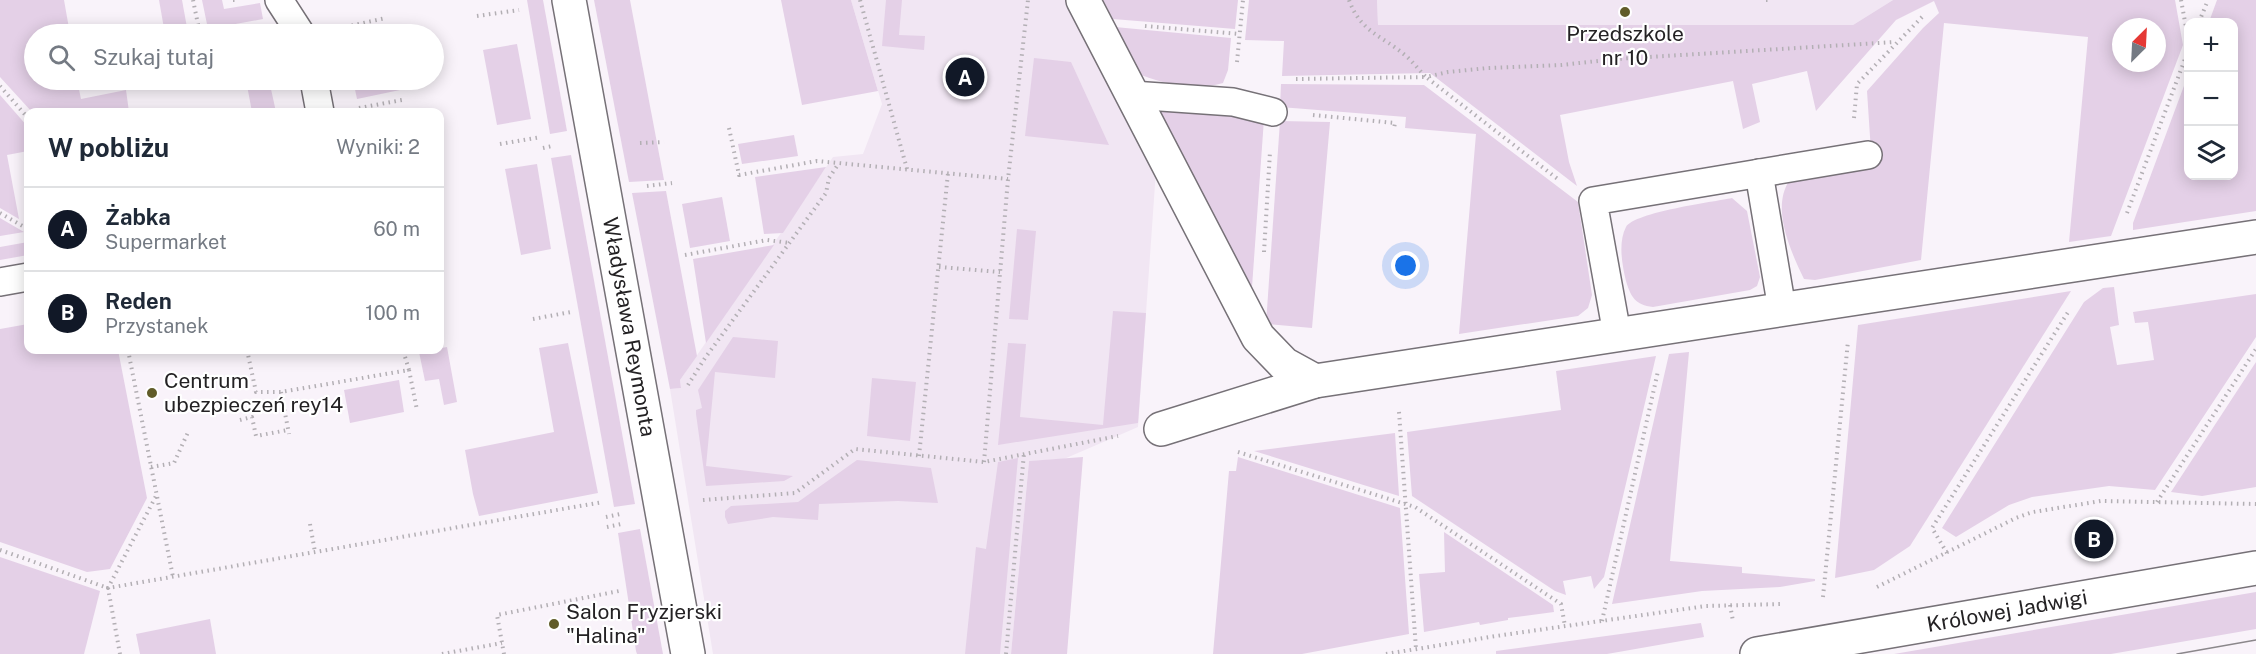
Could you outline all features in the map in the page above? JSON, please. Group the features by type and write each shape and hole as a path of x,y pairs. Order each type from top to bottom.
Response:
{"street":[{"name":"Władysława Reymonta","path":"569,0 688,654"},
{"path":"1088,11 1258,337 1284,364 1315,381"},
{"path":"1161,429 1315,381 2256,237"},
{"name":"Królowej Jadwigi","path":"1757,654 2256,568"}],"lane":[{"path":"279,0 295,24"},
{"path":"316,90 319,108"},
{"path":"1132,95 1233,102 1273,112"},
{"path":"1617,334 1593,201 1860,156"},
{"path":"1759,173 1782,309"},
{"path":"0,282 24,278"}],"path":[{"path":"194,0 198,24"},
{"path":"860,0 907,169"},
{"path":"984,462 1008,179 1028,0"},
{"path":"1233,102 1243,0"},
{"path":"1349,0 1359,21 1368,31 1405,55 1426,77 1576,193 1593,201"},
{"path":"2181,0 2184,18"},
{"path":"2201,18 2208,0"},
{"path":"477,16 519,10"},
{"path":"1088,11 1239,34"},
{"path":"1860,156 1857,84 1895,42 1924,15"},
{"path":"356,24 386,18"},
{"path":"1295,79 1426,77 1448,72 1498,67 1561,65 1616,59 1895,42"},
{"path":"1947,553 1932,528 2105,260 2184,61"},
{"path":"0,86 24,113"},
{"path":"362,108 402,100"},
{"path":"1263,254 1273,112 1395,123 1394,128"},
{"path":"729,128 739,175 817,161 1008,179"},
{"path":"501,144 541,137"},
{"path":"688,385 705,358 826,194 829,178 840,162"},
{"path":"920,456 948,173"},
{"path":"0,213 24,227"},
{"path":"685,255 767,240 790,243"},
{"path":"939,267 1000,272"},
{"path":"1823,597 1852,298"},
{"path":"533,319 571,312"},
{"path":"1602,621 1668,326"},
{"path":"2157,502 2256,349"},
{"path":"129,354 173,577"},
{"path":"249,354 256,392 281,392 410,370"},
{"path":"404,354 410,370 417,410"},
{"path":"1396,369 1416,649"},
{"path":"240,420 252,417 256,436 289,432 281,392"},
{"path":"700,500 795,493 855,449 984,462 1161,429"},
{"path":"151,467 174,463 189,430"},
{"path":"1237,452 1415,507 1561,604 1565,627"},
{"path":"1006,654 1024,453"},
{"path":"120,654 108,588 156,496"},
{"path":"1874,588 2028,514 2101,501 2256,504"},
{"path":"0,550 108,588 603,502"},
{"path":"606,517 624,514"},
{"path":"310,524 315,552"},
{"path":"504,654 497,615 619,591"},
{"path":"1813,599 1834,596"},
{"path":"1386,654 1718,605 1788,603"},
{"path":"442,654 502,643"}],"shaded area":[{"path":"0,0 64,0 68,24 24,24 24,90 79,90 81,99 126,90 128,108 28,108 0,77"},
{"path":"159,0 182,0 186,24 163,24"},
{"path":"202,0 222,0 224,9 260,3 263,19 236,24 207,24"},
{"path":"527,0 543,0 567,131 550,134"},
{"path":"594,0 630,0 664,180 629,182"},
{"path":"781,0 851,0 878,91 802,105"},
{"path":"851,0 1079,0 1157,156 1138,427 1064,459 1029,461 1011,654 713,654 670,389 681,388 680,380 833,157 863,154 882,104"},
{"path":"886,0 902,0 899,35 925,36 924,50 882,46"},
{"path":"1103,0 1238,0 1235,29 1113,19"},
{"path":"1249,0 1377,0 1378,25 1853,25 1893,0 2175,0 2183,45 2111,236 2069,242 2088,37 1944,23 1921,260 1815,280 1804,279 1789,244 1782,217 1784,192 1789,181 1872,167 1867,91 1939,13 1934,1 1896,20 1816,111 1807,71 1752,84 1760,122 1743,129 1733,81 1560,115 1569,162 1577,186 1430,73 1282,76 1284,41 1245,40"},
{"name":"Przedszkole nr 10","path":"1377,0 1893,0 1853,25 1378,25"},
{"path":"2217,0 2256,0 2256,211 2133,230 2133,223 2184,86 2184,180 2238,180 2238,18 2210,18"},
{"path":"1115,27 1231,38 1228,70 1223,83 1192,87 1162,82 1141,75"},
{"path":"517,44 531,119 497,125 483,50"},
{"path":"1034,58 1071,62 1109,145 1025,136"},
{"path":"1281,84 1424,85 1578,202 1592,295 1588,308 1578,316 1459,334 1476,134 1405,128 1406,117 1280,107"},
{"path":"248,90 271,90 275,108 251,108"},
{"path":"355,90 400,90 357,99"},
{"path":"0,95 24,122 24,152 7,155 19,219 0,208"},
{"path":"1155,107 1264,119 1252,287"},
{"path":"1280,121 1330,122 1312,328 1266,324"},
{"path":"794,135 798,156 742,164 738,144"},
{"path":"571,155 635,504 614,507 551,158"},
{"path":"537,164 551,249 521,255 505,169"},
{"path":"826,167 783,233 764,234 755,177"},
{"path":"666,191 697,356 680,380 681,388 670,389 632,193"},
{"path":"722,197 730,241 690,248 682,204"},
{"path":"1732,198 1747,211 1760,277 1757,286 1750,290 1653,307 1638,302 1630,292 1622,261 1621,246 1626,227 1632,222 1658,212"},
{"path":"0,218 24,232 0,236"},
{"path":"1017,229 1036,231 1028,320 1009,319"},
{"path":"24,243 24,256 0,260 0,247"},
{"path":"774,245 706,343 693,259"},
{"path":"2114,287 2119,325 2110,327 2117,365 2154,360 2148,322 2135,323 2133,312 2256,294 2256,337 2155,490 2109,486 2032,497 2009,505 1956,537 1942,528 2084,302 2103,288"},
{"path":"2071,291 1910,546 1874,570 1835,578 1858,325"},
{"path":"1113,311 1146,313 1138,423 998,445 1008,343 1026,344 1020,417 1103,425"},
{"path":"24,325 24,354 119,354 147,498 110,569 87,572 0,542 0,329"},
{"path":"733,337 778,341 775,378 715,372 706,466 793,476 784,481 706,486 696,414 696,410 702,408 698,390"},
{"path":"568,343 598,493 479,516 465,450 554,432 539,348"},
{"path":"447,347 457,402 444,405 439,379 425,381 419,354 444,354 444,348"},
{"path":"1689,352 1670,561 1742,567 1742,573 1815,579 1815,581 1780,587 1702,591 1612,604 1669,354"},
{"path":"1656,356 1604,577 1594,589 1591,576 1563,581 1566,595 1555,591 1412,496 1407,432 1561,410 1556,371"},
{"path":"2256,362 2256,487 2202,496 2171,492"},
{"path":"872,378 916,382 910,441 867,436"},
{"path":"399,380 404,412 350,423 344,390"},
{"path":"1395,433 1399,496 1254,451"},
{"path":"1083,457 1067,654 1011,654 1029,461"},
{"path":"1238,457 1400,508 1409,634 1302,654 1213,654 1229,471 1236,471"},
{"path":"1018,458 1000,654 965,654 976,547 986,549 998,462"},
{"path":"857,460 931,468 938,503 898,501 819,504 818,520 773,517 728,524 725,511 731,506 798,502"},
{"path":"640,529 663,654 637,654 636,651 618,533"},
{"path":"1444,532 1553,605 1554,612 1424,632 1419,574 1445,572"},
{"path":"0,557 100,591 84,654 0,654"},
{"path":"2256,592 2256,629 2111,654 1894,654"},
{"path":"210,619 216,654 140,654 136,634"},
{"path":"1701,623 1704,637 1607,654 1496,654 1496,651"}],"tram line":[{"path":"2177,654 2256,640"}],"place":[{"name":"Przedszkole nr 10","path":"1625,12"},
{"name":"Żabka","path":"965,77"},
{"name":"Centrum ubezpieczeń rey14","path":"152,393"},
{"name":"Reden","path":"2094,539"},
{"name":"Salon Fryzjerski \"Halina\"","path":"554,624"}]}
